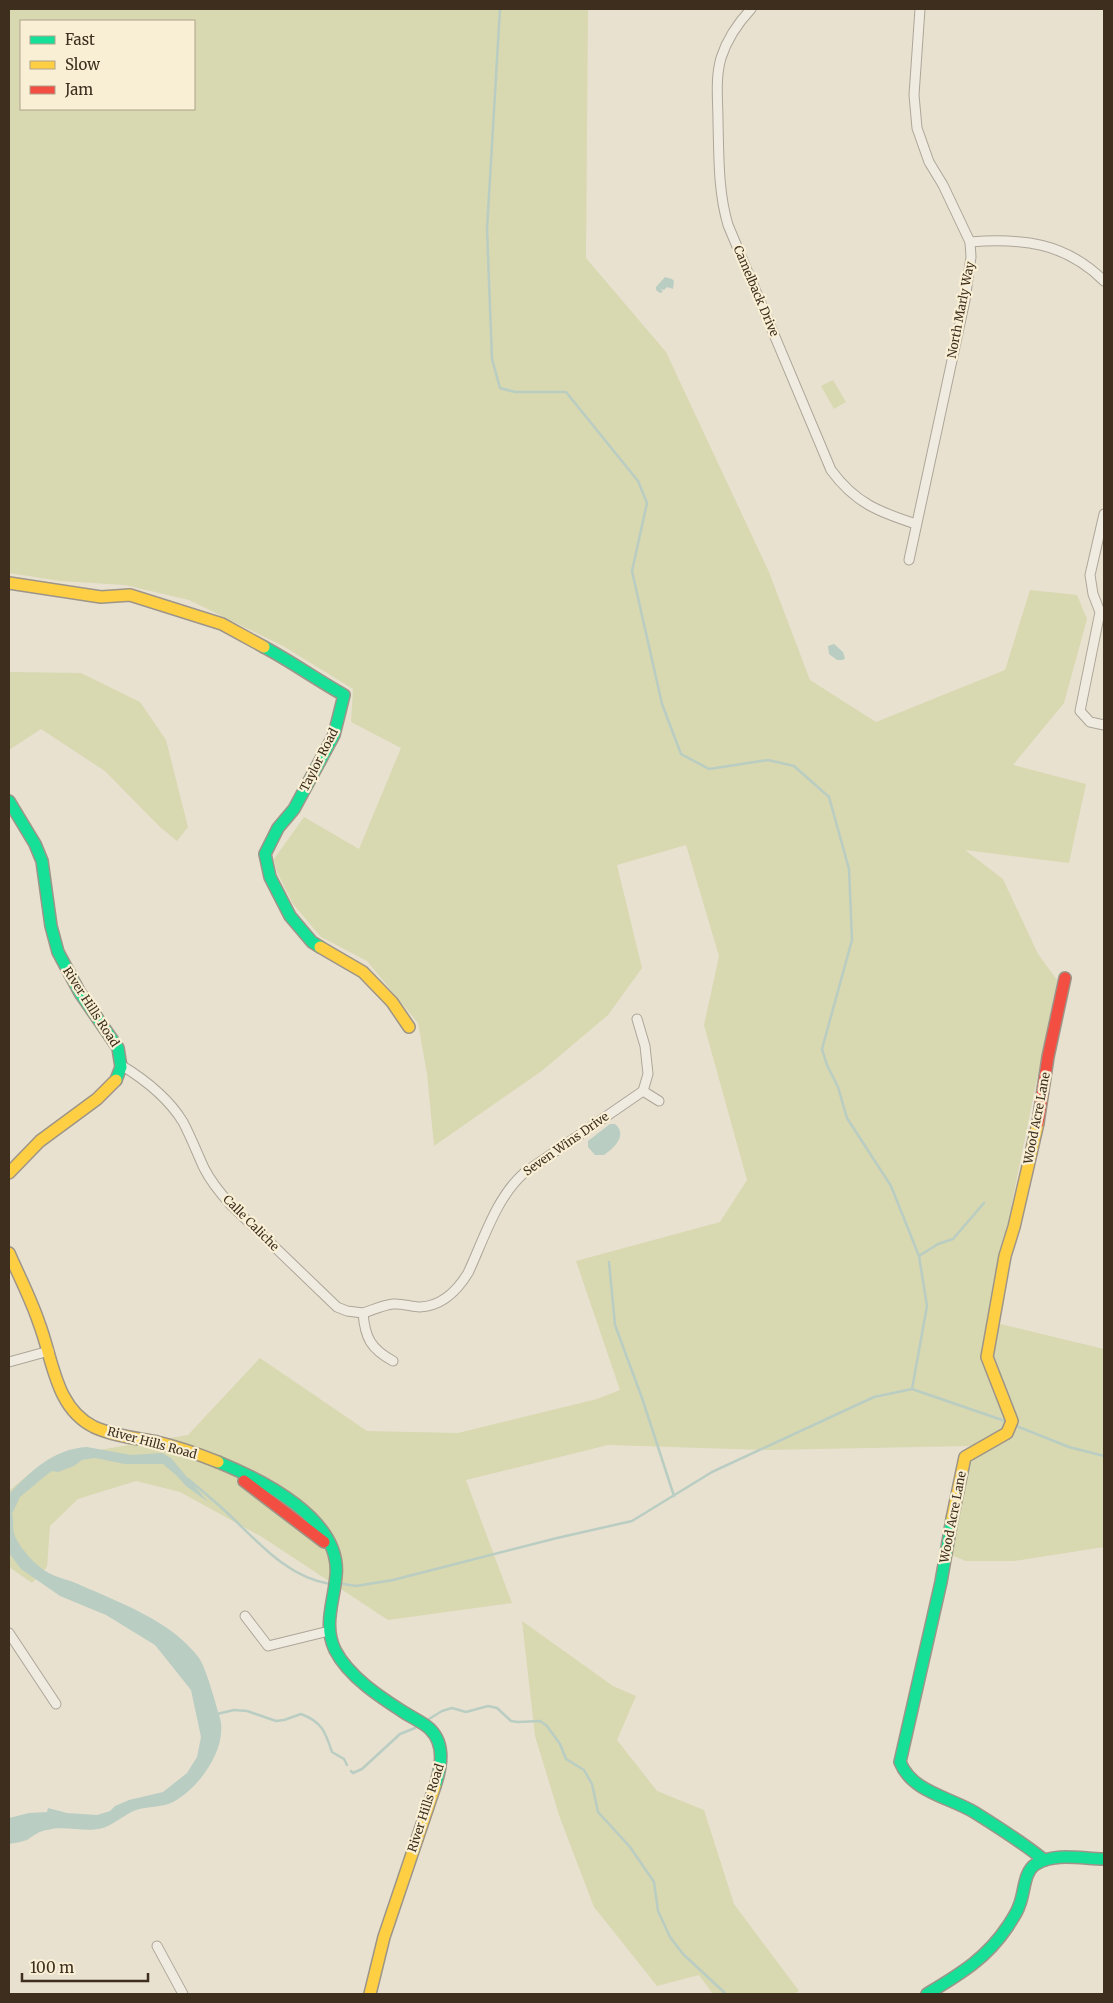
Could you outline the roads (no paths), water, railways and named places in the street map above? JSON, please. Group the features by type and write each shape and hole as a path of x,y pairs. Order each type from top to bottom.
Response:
{"street":[{"name":"Camelback Drive","path":"750,9 727,42 717,78 720,187 728,225 831,470 848,491 870,507 881,513 916,524"},
{"name":"North Marly Way","path":"909,560 965,300 972,257 970,242 943,185 929,162 917,128 914,95 920,9"},
{"path":"970,242 1005,240 1041,244 1072,256 1104,281"},
{"path":"1104,514 1090,575 1092,594 1102,612 1080,710 1090,722 1104,725"},
{"name":"Taylor Road","path":"9,583 101,597 130,595 222,624 289,660 344,695 334,735 294,809 278,828 265,854 270,877 290,916 312,942 363,972 392,1002 409,1027"},
{"name":"River Hills Road","path":"9,801 32,839 43,865 47,885 49,915 58,953 79,991 116,1044 120,1052 121,1065 119,1074 107,1090 43,1138 9,1173"},
{"name":"Wood Acre Lane","path":"1044,1860 1026,1845 972,1811 930,1792 905,1774 900,1762 941,1582 958,1485 965,1457 1007,1433 1012,1421 987,1357 1005,1256 1014,1228 1039,1117 1048,1056 1065,978"},
{"path":"637,1019 645,1046 648,1074 643,1091 659,1101"},
{"name":"Calle Caliche","path":"121,1065 134,1073 175,1110 205,1169 220,1193 337,1307 347,1312 363,1313"},
{"name":"Seven Wins Drive","path":"363,1313 391,1304 418,1307 437,1304 445,1299 468,1273 500,1203 512,1183 643,1091"},
{"name":"River Hills Road","path":"9,1253 41,1328 49,1351 56,1383 64,1400 76,1414 93,1426 110,1433 185,1450 225,1467 332,1547 336,1561 337,1578 328,1621 329,1631 336,1652 359,1679 372,1690 430,1729 437,1738 442,1759 441,1768 384,1937 370,1994"},
{"path":"363,1313 364,1328 371,1344 393,1361"},
{"path":"9,1362 49,1351"},
{"path":"245,1616 268,1646 329,1631"},
{"path":"9,1633 56,1704"},
{"path":"927,1994 969,1969 992,1947 1020,1907 1028,1872 1034,1865 1044,1860 1064,1858 1104,1859"},
{"path":"157,1946 183,1994"}],"waterway":[{"path":"500,9 487,229 492,359 500,388 515,392 566,392 638,481 647,503 632,571 662,704 681,754 709,769 768,760 794,766 829,797 849,869 852,940 822,1049 827,1065 838,1087 847,1118 891,1186 919,1256 927,1306 912,1389"},
{"path":"919,1256 938,1244 953,1239 984,1203"},
{"path":"609,1262 615,1325 642,1398 674,1496"},
{"path":"343,1584 356,1586 393,1580 632,1521 712,1472 874,1397 912,1389 1005,1421"},
{"path":"1016,1426 1069,1447 1104,1456"},
{"path":"188,1479 223,1509 259,1544 285,1565 314,1580 330,1584"},
{"path":"429,1719 442,1711 452,1708 466,1712 488,1706 497,1708 511,1721 540,1721 547,1726 560,1744 566,1759 584,1770 592,1784 598,1812 630,1847 654,1882 658,1911 670,1937 683,1954 726,1994"},
{"path":"217,1714 234,1710 247,1711 276,1721 301,1714 314,1720 322,1728 332,1752 344,1759 347,1765"},
{"path":"351,1771 353,1773 362,1769 400,1734 415,1728"}]}
